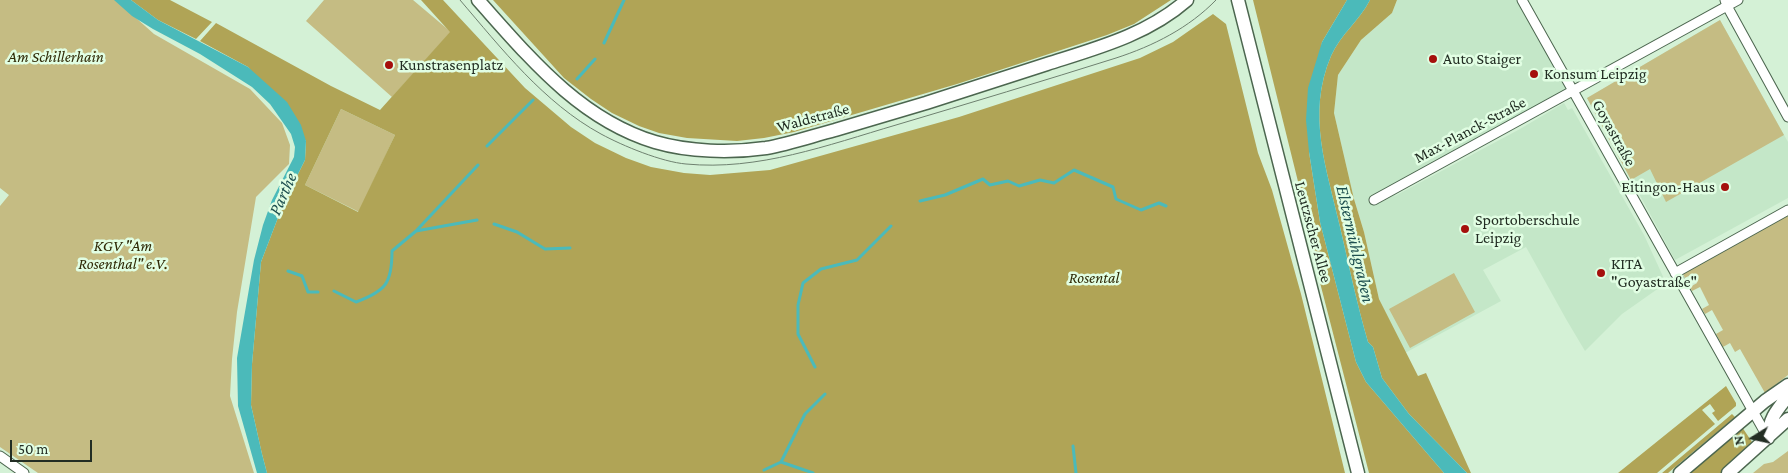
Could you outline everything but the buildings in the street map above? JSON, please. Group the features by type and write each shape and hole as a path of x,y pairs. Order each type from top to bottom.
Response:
{"main road":[{"name":"Waldstraße","path":"478,0 557,85 607,122 657,143 694,149 737,150 766,148 796,141 972,89 1111,44 1156,23 1187,0"},
{"name":"Leutzscher Allee","path":"1238,0 1358,473"},
{"path":"1680,473 1788,385"},
{"path":"1768,438 1769,425 1774,414 1788,396"},
{"path":"1728,473 1788,419"}],"street":[{"name":"Goyastraße","path":"1522,0 1768,438"},
{"name":"Max-Planck-Straße","path":"1374,200 1574,92 1726,3 1738,0"},
{"path":"1726,3 1788,117"},
{"path":"1675,273 1788,210"},
{"path":"0,456 24,473"}],"shaded area":[{"path":"1397,0 1522,0 1574,91 1418,176 1393,197 1520,129 1564,103 1568,110 1572,108 1644,235 1666,283 1622,314 1585,351 1526,247 1483,270 1501,301 1405,353 1379,299 1334,113 1338,75 1361,40 1392,13"},
{"path":"1720,20 1788,142 1788,198 1675,260 1587,98"}],"green space":[{"name":"KGV \"Am Rosenthal\" e.V.","path":"0,0 116,0 154,34 250,89 282,123 290,145 289,164 256,197 237,312 232,359 230,396 254,473 38,473 0,447 0,206 9,195 0,188"},
{"path":"131,0 170,0 212,22 196,39 158,20"},
{"name":"Kunstrasenplatz","path":"324,0 413,0 451,32 392,97 306,21"},
{"name":"Rosental","path":"421,0 443,0 525,88 571,127 595,143 626,158 651,167 684,173 710,175 770,170 959,117 1140,58 1173,42 1213,14 1226,24 1258,153 1272,190 1301,294 1345,473 267,473 251,405 252,364 261,262 284,202 305,160 306,141 248,67 200,41 216,23 331,86 380,110 450,32","holes":["341,109 395,135 358,212 305,185"]},
{"path":"493,0 1171,0 1134,24 1107,35 957,84 794,132 737,141 687,138 659,133 612,113 564,78"},
{"path":"1253,0 1347,0 1322,42 1309,152 1320,222 1356,362 1366,382 1444,473 1369,473 1317,271 1311,234"},
{"path":"1370,0 1397,0 1392,13 1361,40 1338,75 1334,113 1379,299 1418,376 1426,373 1471,473 1467,473 1409,414 1382,378 1373,347 1368,342 1364,328 1325,163 1319,121 1320,99 1324,78 1335,48"},
{"path":"1720,20 1784,135 1666,202 1650,169 1631,180 1587,98"},
{"path":"341,109 395,135 359,212 305,185"},
{"path":"1788,215 1788,375 1765,393 1740,349 1735,352 1730,343 1723,347 1716,334 1723,330 1712,310 1705,314 1702,309 1709,305 1700,287 1692,291 1690,287 1697,283 1692,274 1685,278 1683,274 1692,267"},
{"path":"1454,273 1475,312 1410,348 1389,309"},
{"path":"1726,386 1736,406 1718,421 1712,413 1715,411 1710,404 1702,410 1715,424 1657,473 1618,473"},
{"path":"1732,414 1735,417 1668,473 1662,473"},
{"path":"1742,427 1752,442 1721,473 1687,473"},
{"path":"1788,451 1788,473 1753,473 1764,464 1773,462"}],"water":[{"name":"Parthe","path":"114,0 131,0 158,20 248,67 287,102 301,125 306,141 305,160 284,202 261,262 252,364 251,405 267,473 257,473 238,406 237,358 254,260 263,225 272,200 294,157 295,147 291,134 270,104 252,87 200,54 132,16"},
{"path":"1347,0 1370,0 1339,41 1331,56 1320,99 1319,121 1325,163 1360,313 1368,342 1373,347 1382,378 1409,414 1467,473 1444,473 1366,382 1356,362 1320,222 1306,120 1308,88 1322,42"}],"waterway":[{"path":"604,43 624,0"},
{"path":"577,79 595,59"},
{"path":"487,146 533,100"},
{"path":"334,291 356,302 381,289 389,278 392,251 416,231 478,165"},
{"path":"920,201 945,195 983,179 990,185 1008,181 1019,186 1040,180 1054,183 1074,170 1113,187 1116,199 1141,210 1159,203 1166,206"},
{"path":"416,231 477,220"},
{"path":"494,224 517,232 545,249 570,248"},
{"path":"815,367 798,334 798,305 803,283 821,269 857,260 891,226"},
{"path":"288,271 302,276 308,292 318,292"},
{"path":"764,470 781,462 805,414 825,394"},
{"path":"1073,446 1076,473"},
{"path":"781,462 813,473"}],"tram line":[{"path":"460,0 524,73 542,91 580,121 610,139 654,157 676,163 713,165 740,164 766,160 819,148 1116,58 1170,35 1194,19 1216,0"}],"place":[{"name":"Auto Staiger","path":"1433,59"},
{"name":"Kunstrasenplatz","path":"389,65"},
{"name":"Konsum Leipzig","path":"1534,74"},
{"name":"Eitingon-Haus","path":"1725,187"},
{"name":"Sportoberschule Leipzig","path":"1465,229"},
{"name":"KITA \"Goyastraße\"","path":"1601,273"}],"park label":[{"name":"Am Schillerhain","path":"56,57"}],"water label":[{"name":"Elstermühlgraben","path":"1355,244"}]}
